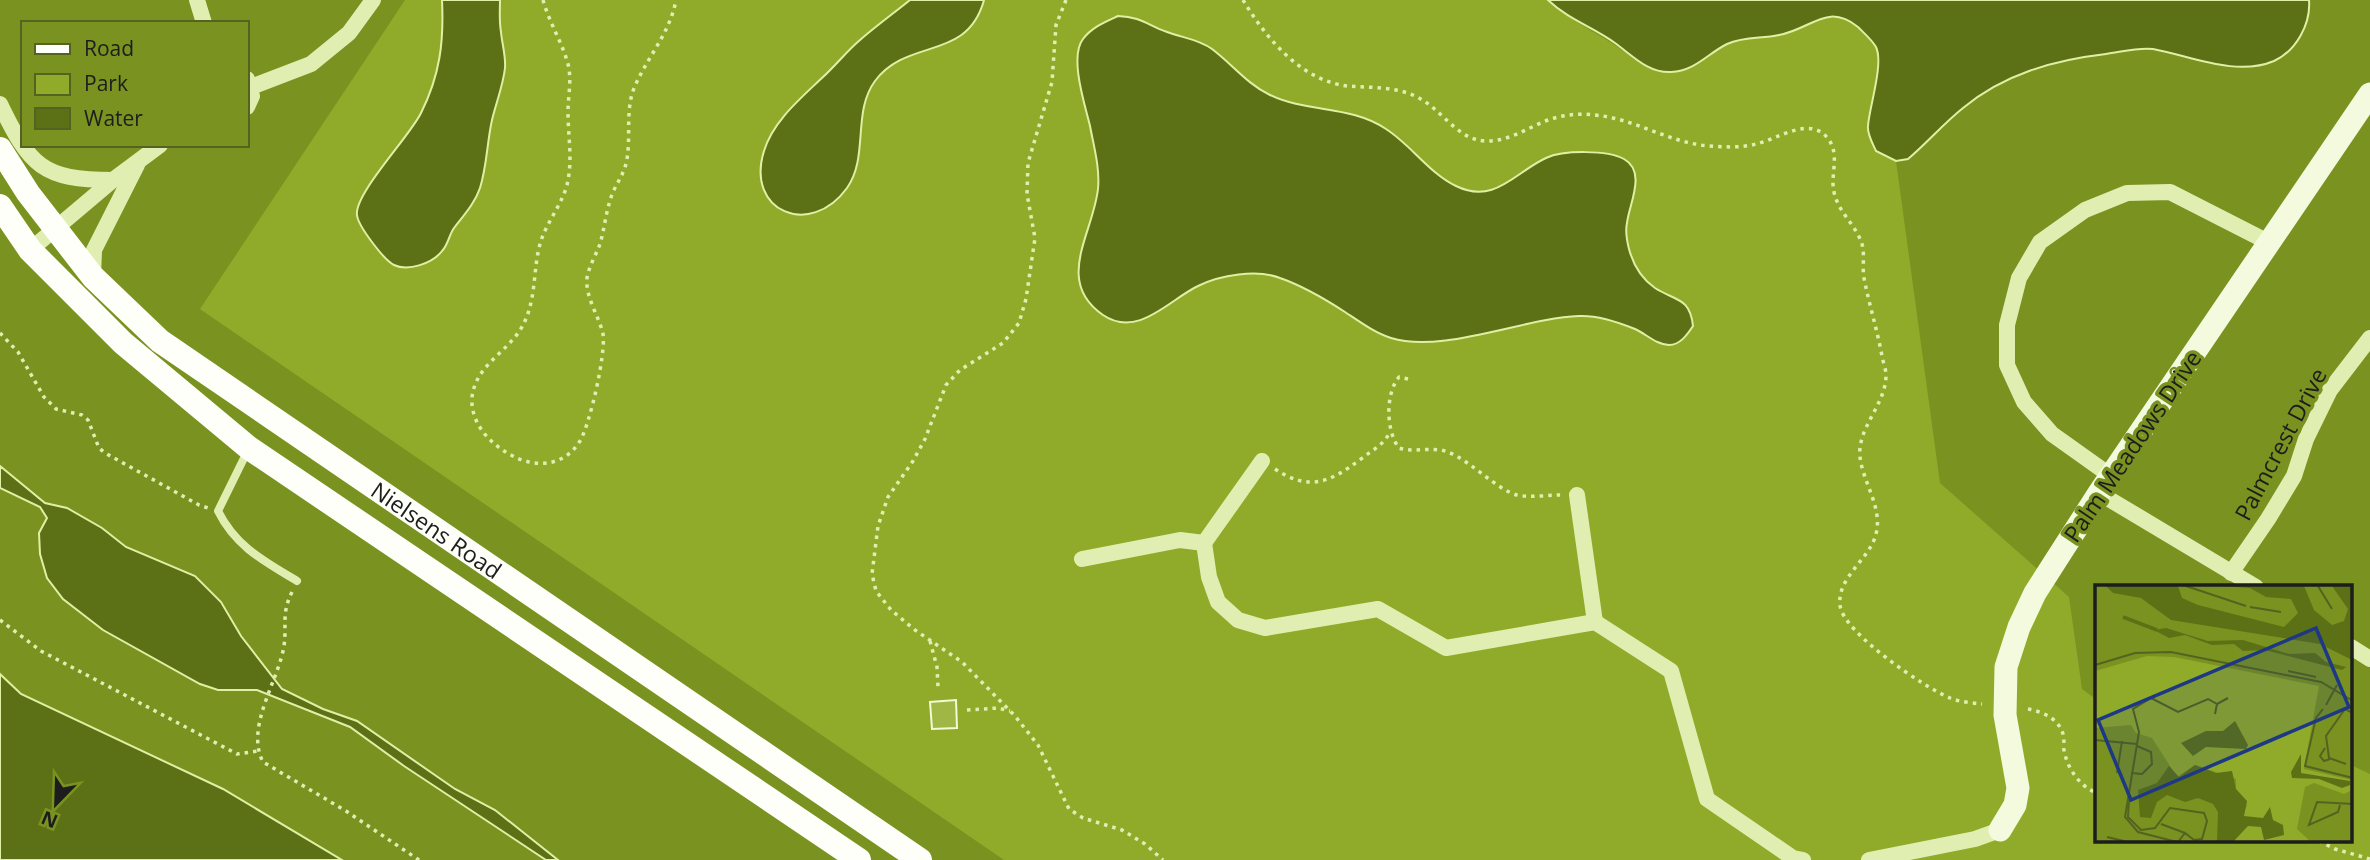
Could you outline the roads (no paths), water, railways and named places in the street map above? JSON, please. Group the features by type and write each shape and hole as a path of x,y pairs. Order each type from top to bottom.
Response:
{"main road":[{"name":"Nielsens Road","path":"0,149 54,228 93,277 160,341 920,860"},
{"name":"Nielsens Road","path":"0,206 30,250 122,343 249,448 859,860"}],"street":[{"path":"197,0 203,21"},
{"path":"248,104 251,96 249,83 311,64 349,33 373,0"},
{"name":"Palm Meadows Drive","path":"2000,830 2015,805 2018,788 2004,715 2006,667 2019,627 2035,593 2105,484 2370,94"},
{"path":"0,104 21,144"},
{"path":"23,147 40,166 77,180 113,180"},
{"path":"30,250 113,180 158,147"},
{"path":"93,277 94,250 138,163"},
{"path":"2252,585 2231,573 2105,484 2052,434 2024,402 2007,365 2007,324 2019,278 2039,242 2085,210 2127,193 2171,192 2269,242"},
{"name":"Palmcrest Drive","path":"2231,573 2294,476 2306,439 2330,390 2370,338"},
{"path":"1262,461 1203,543 1209,577 1218,602 1238,620 1265,628 1378,609 1446,648 1595,622 1671,671 1707,799 1793,858 1803,860"},
{"path":"1577,495 1595,622"},
{"path":"1082,559 1180,540 1203,543"},
{"path":"2352,647 2370,659"},
{"path":"1869,860 1975,839 2000,830"}],"lane":[{"path":"249,448 218,511 227,530 248,550 297,581"}],"water":[{"path":"442,0 500,0 504,75 492,120 482,180 475,199 438,255 420,265 400,267 384,257 367,234 358,220 358,206 364,193 415,123 433,85 442,30"},
{"path":"910,0 984,0 976,19 964,33 951,41 904,58 888,67 875,81 864,106 854,176 832,204 816,212 799,215 784,211 772,203 764,189 761,172 768,140 797,102 855,44"},
{"path":"1548,0 2309,0 2309,9 2305,27 2289,51 2274,61 2259,65 2244,67 2213,64 2153,49 2142,49 2067,60 2030,70 1979,96 1908,159 1896,161 1876,151 1868,132 1878,64 1876,47 1858,27 1847,20 1828,17 1791,32 1734,41 1687,69 1663,72 1641,63 1607,37 1564,13"},
{"path":"1118,16 1139,20 1207,46 1254,85 1284,101 1344,112 1372,121 1395,136 1446,180 1470,191 1493,189 1554,155 1597,153 1624,159 1631,165 1636,180 1626,229 1633,260 1650,284 1685,305 1693,326 1686,336 1673,345 1660,343 1622,324 1586,316 1557,318 1458,339 1411,342 1379,333 1289,281 1261,274 1228,276 1207,282 1141,320 1116,321 1103,315 1089,302 1081,287 1079,272 1080,256 1095,206 1098,181 1095,150 1079,81 1077,57 1079,47 1087,35 1099,25"},
{"path":"0,466 45,503 67,508 102,528 126,547 195,576 221,602 241,636 282,689 323,709 357,721 455,789 495,810 558,860 546,860 350,727 257,690 218,690 200,684 103,630 63,599 47,578 40,554 39,533 47,518 40,507 0,488"},
{"path":"0,674 21,694 223,789 342,860 0,860"}]}
